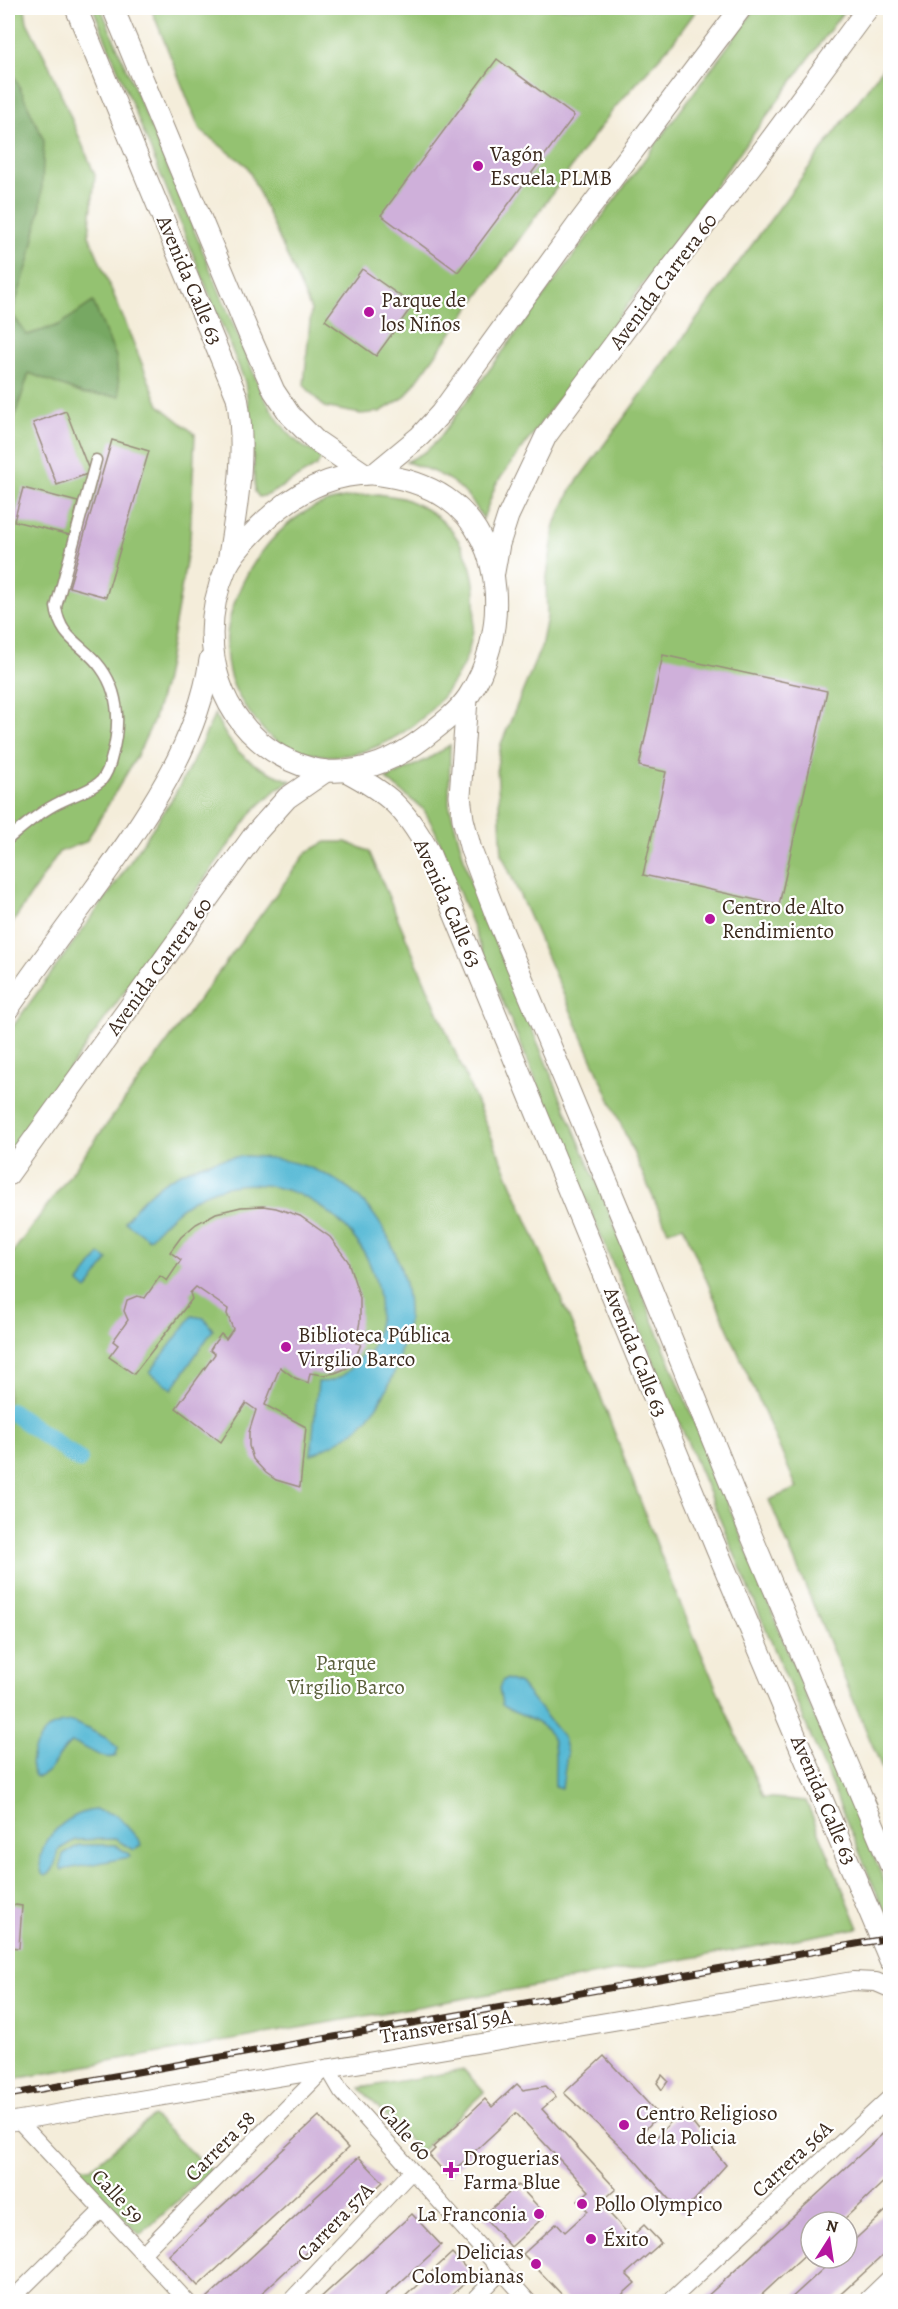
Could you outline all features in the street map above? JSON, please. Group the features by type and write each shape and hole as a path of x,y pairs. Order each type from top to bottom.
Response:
{"main road":[{"name":"Avenida Calle 63","path":"76,8 237,397 241,438 240,469 227,566"},
{"name":"Avenida Calle 63","path":"113,8 244,324 274,390 290,415 315,441 369,474"},
{"path":"369,474 420,436 441,413 578,224 741,8"},
{"name":"Avenida Carrera 60","path":"494,573 499,544 508,516 546,436 659,284 759,157 868,8"},
{"path":"8,1009 142,823 165,783 189,734 202,698 212,647 212,625 217,596 227,566 261,525 295,497 321,483 369,474 394,476 424,485 448,499 465,515 481,538 494,573 496,591 492,635 479,675 467,699 444,721 417,743 391,759 368,768 336,771"},
{"name":"Avenida Calle 63","path":"212,647 219,682 230,707 247,730 267,747 289,759 336,771 387,795 404,812 428,850 717,1550 891,1960"},
{"name":"Avenida Calle 63","path":"467,699 460,796 463,819 479,871 752,1537 891,1864"},
{"name":"Avenida Carrera 60","path":"8,1175 260,828 287,798 336,771"}],"street":[{"path":"8,839 49,808 99,782 109,766 114,747 117,707 110,682 93,658 62,629 56,607 96,460"},
{"name":"Transversal 59A","path":"13,2121 853,1981 876,1982 891,1988"},
{"name":"Calle 60","path":"327,2067 341,2091 529,2301"},
{"name":"Carrera 58","path":"143,2253 327,2067"},
{"name":"Carrera 56A","path":"669,2301 891,2097"},
{"name":"Calle 59","path":"13,2121 188,2301"},
{"name":"Carrera 57A","path":"289,2301 412,2171"},
{"path":"9,2301 102,2210"},
{"path":"472,2301 502,2271"},
{"path":"864,2301 891,2277"}],"green space":[{"path":"8,8 25,8 27,22 49,65 95,175 89,235 159,405 195,434 190,539 165,679 153,722 137,756 86,842 59,852 8,930"},
{"path":"93,8 101,8 262,393 288,433 321,458 317,466 268,495 259,497 255,492 251,423 245,382"},
{"path":"151,8 698,8 673,42 612,111 405,397 380,412 361,414 324,407 304,385 311,310 247,166 200,130"},
{"path":"756,8 846,8 496,484 483,519 468,497 452,482 406,462 425,452 437,441"},
{"name":"Centro de Alto Rendimiento","path":"890,58 890,1787 769,1500 797,1488 683,1226 668,1231 502,855 497,766 501,744 541,647 547,617 546,583 555,524 572,488"},
{"path":"8,62 44,141 41,205 29,261 12,314 27,335 59,325 93,302 116,357 120,396 83,394 29,373 8,438"},
{"path":"379,494 402,498 424,508 440,519 462,547 474,582 473,628 468,652 464,664 448,690 413,726 392,739 354,754 324,756 314,754 275,740 265,732 237,694 231,679 227,656 227,632 233,608 254,563 286,526 305,512 322,504 350,497"},
{"path":"215,714 228,739 244,757 265,770 291,781 278,788 253,811 8,1155 8,1033 110,892 172,799"},
{"path":"450,745 449,804 471,884 890,1895 890,1925 490,971 435,830 424,810 386,779 428,759"},
{"name":"Parque Virgilio Barco","path":"326,842 346,842 369,851 585,1355 673,1587 763,1797 806,1801 859,1928 8,2080 8,1259 307,852"},
{"path":"464,2070 484,2092 420,2152 360,2088"},
{"path":"153,2116 211,2171 140,2235 72,2165 91,2168"}],"water":[{"path":"247,1156 296,1163 318,1171 356,1195 385,1232 399,1263 405,1286 408,1301 407,1329 394,1372 384,1395 369,1416 351,1433 311,1455 318,1382 333,1380 345,1374 356,1364 364,1351 370,1353 379,1317 376,1281 362,1249 339,1221 310,1200 277,1187 241,1185 205,1194 174,1214 149,1239 125,1222 149,1194 178,1174 211,1162"},
{"path":"100,1254 108,1260 87,1290 79,1283"},
{"path":"192,1316 204,1318 213,1330 172,1389 150,1372"},
{"path":"506,1679 520,1684 563,1737 567,1754 562,1788 555,1786 555,1748 549,1733 532,1720 502,1705 499,1688"},
{"path":"74,1722 106,1738 118,1748 116,1756 105,1757 71,1743 62,1751 49,1770 38,1777 35,1776 31,1764 32,1757 45,1732 52,1727"},
{"path":"95,1810 117,1815 140,1841 141,1846 134,1850 115,1839 75,1840 58,1850 51,1872 45,1876 42,1874 42,1851 54,1831 73,1817"},
{"path":"79,1845 115,1845 130,1857 62,1870 60,1866 63,1854"}],"building":[{"name":"Vagón Escuela PLMB","path":"497,59 574,116 458,272 381,215"},
{"name":"Parque de los Niños","path":"362,269 413,305 376,356 325,320"},
{"path":"66,411 90,473 57,485 33,423"},
{"path":"112,440 149,451 106,597 69,587"},
{"path":"23,488 78,502 70,535 14,521"},
{"path":"663,655 827,691 779,905 643,875 666,772 639,766"},
{"name":"Biblioteca Pública Virgilio Barco","path":"263,1206 300,1216 330,1237 348,1261 360,1298 360,1321 356,1343 361,1344 355,1359 347,1368 335,1373 323,1375 310,1373 308,1383 295,1378 280,1367 265,1405 306,1427 300,1487 276,1480 253,1459 249,1446 249,1432 256,1410 246,1403 221,1442 176,1408 215,1354 210,1350 215,1342 221,1334 226,1339 233,1329 227,1314 228,1309 196,1287 190,1293 192,1299 134,1374 109,1357 118,1345 113,1341 128,1320 124,1311 127,1300 137,1296 145,1298 160,1276 167,1281 181,1260 170,1252 181,1237 196,1224 216,1213 241,1207"},
{"path":"8,1904 22,1906 19,1948 8,1947"},
{"name":"Centro Religioso de la Policia","path":"604,2056 659,2115 640,2135 651,2143 682,2110 726,2165 682,2214 633,2158 564,2093"},
{"path":"662,2075 668,2081 662,2090 657,2083"},
{"path":"517,2084 523,2090 546,2086 556,2097 542,2109 616,2189 600,2203 631,2237 644,2225 661,2243 626,2274 635,2283 615,2301 568,2301 523,2254 557,2223 565,2232 588,2211 578,2201 589,2191 516,2113 448,2176 429,2155 435,2149 433,2147 485,2099 492,2107"},
{"path":"319,2116 348,2148 198,2286 169,2255"},
{"path":"890,2127 890,2176 854,2210 800,2210"},
{"path":"359,2157 383,2182 253,2301 210,2301 207,2298"},
{"path":"518,2185 546,2215 511,2247 483,2216"},
{"path":"890,2207 890,2248 878,2260 833,2301 788,2301 822,2270 859,2270 859,2236"},
{"path":"799,2211 799,2260 755,2301 702,2301"},
{"path":"412,2214 441,2245 380,2301 317,2301"},
{"path":"452,2253 473,2276 445,2301 400,2301"}],"waterway":[{"path":"12,1412 79,1460"}],"railway":[{"path":"8,2095 890,1938"}],"place":[{"name":"Vagón Escuela PLMB","path":"478,166"},
{"name":"Parque de los Niños","path":"369,312"},
{"name":"Centro de Alto Rendimiento","path":"710,919"},
{"name":"Biblioteca Pública Virgilio Barco","path":"286,1347"},
{"name":"Centro Religioso de la Policia","path":"624,2125"},
{"name":"Droguerias Farma Blue","path":"451,2170"},
{"name":"Pollo Olympico","path":"582,2204"},
{"name":"La Franconia","path":"539,2214"},
{"name":"Éxito","path":"591,2239"},
{"name":"Delicias Colombianas","path":"536,2264"}]}
